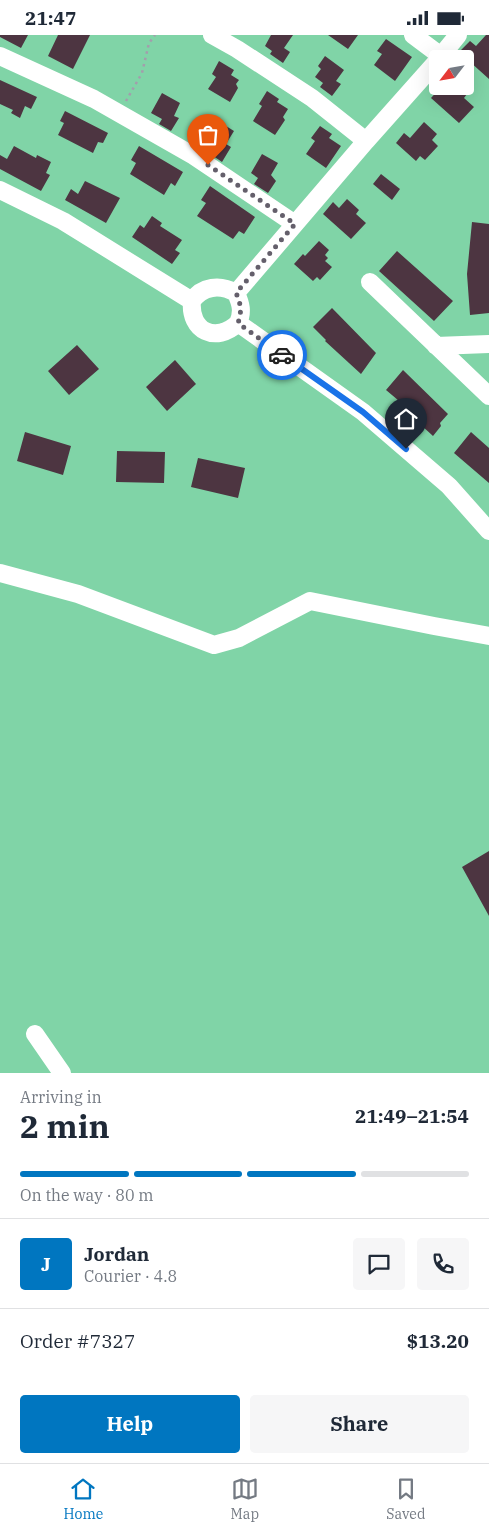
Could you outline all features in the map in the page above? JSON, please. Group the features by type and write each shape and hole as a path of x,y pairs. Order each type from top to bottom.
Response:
{"street":[{"path":"212,35 312,98 366,141"},
{"path":"413,35 430,50"},
{"path":"446,50 458,35"},
{"path":"0,56 94,99 194,155 295,224"},
{"path":"236,293 429,69"},
{"path":"0,190 62,221 192,301"},
{"path":"370,282 489,396"},
{"path":"212,287 229,288 236,293 241,307 241,316 238,323 232,329 216,334 206,332 197,326 192,315 192,301 196,295 212,287"},
{"path":"238,323 363,412 449,486 489,531"},
{"path":"436,346 489,344"},
{"path":"0,573 78,594 214,645 239,638 310,601 434,627 489,636"},
{"path":"35,1035 62,1073"}],"path":[{"path":"120,113 142,73 150,43 155,35"}],"green space":[{"path":"0,35 489,35 489,1073 0,1073"}],"building":[{"path":"0,35 28,35 21,48 0,37"},
{"path":"58,35 90,35 73,69 48,56"},
{"path":"271,35 293,35 284,48 290,52 283,63 270,54 272,51 265,46"},
{"path":"328,35 358,35 348,49"},
{"path":"486,35 489,35 489,79 474,66 474,50 461,50 470,41 476,46"},
{"path":"386,39 412,57 395,81 374,65 382,54 377,51"},
{"path":"325,56 344,70 336,81 341,84 332,96 320,87 323,83 315,77 321,69 318,66"},
{"path":"219,61 234,70 231,75 239,80 236,84 238,88 230,102 208,89 216,77 212,74"},
{"path":"0,80 37,97 31,109 25,106 20,118 11,113 13,110 0,104"},
{"path":"267,91 279,99 277,102 288,109 283,117 285,120 275,135 253,121 262,106 259,104"},
{"path":"162,93 180,103 174,116 179,118 171,131 159,124 162,119 151,113"},
{"path":"434,95 466,95 464,98 474,107 459,123 431,98"},
{"path":"65,111 108,133 103,143 98,142 93,153 58,135 64,123 60,121"},
{"path":"213,118 234,131 226,144 231,147 222,162 206,151 214,139 204,133"},
{"path":"424,122 437,134 432,140 438,146 425,160 420,156 416,161 396,143 404,133 410,138"},
{"path":"320,126 332,134 329,138 341,146 326,168 306,154 315,141 311,138"},
{"path":"14,146 36,158 37,155 51,162 46,173 50,175 41,191 0,169 0,155 7,159"},
{"path":"139,146 183,172 175,186 171,183 164,195 130,174 136,163 131,160"},
{"path":"262,154 278,163 271,175 276,181 268,193 254,184 258,178 251,173"},
{"path":"381,174 400,189 392,200 373,184"},
{"path":"85,181 120,198 106,223 65,200 71,189 78,194"},
{"path":"210,186 255,217 244,234 239,231 233,239 197,216 206,203 201,200"},
{"path":"347,199 359,210 356,214 366,223 351,239 323,214 333,202 339,208"},
{"path":"152,216 162,223 160,226 182,240 175,250 180,253 172,264 132,237 140,225 144,228"},
{"path":"472,222 489,224 489,313 470,315 467,274"},
{"path":"319,241 329,250 325,255 328,258 325,261 332,267 320,280 317,277 313,281 294,264 303,254 305,256"},
{"path":"397,251 453,301 434,321 379,271"},
{"path":"332,308 376,353 361,374 325,341 313,327"},
{"path":"77,345 99,369 69,395 48,371"},
{"path":"175,360 196,384 167,411 146,387"},
{"path":"403,370 448,414 440,423 441,426 433,436 410,413 411,411 386,390"},
{"path":"25,432 71,446 63,475 17,461"},
{"path":"471,432 489,448 489,483 454,453"},
{"path":"117,451 165,452 164,483 116,482"},
{"path":"198,458 245,468 238,498 191,487"},
{"path":"489,851 489,916 462,867"}],"way so far":[{"path":"208,165 295,224 236,293 241,307 241,316 238,323 282,355"}],"route":[{"path":"282,355 363,412 406,449"}]}
